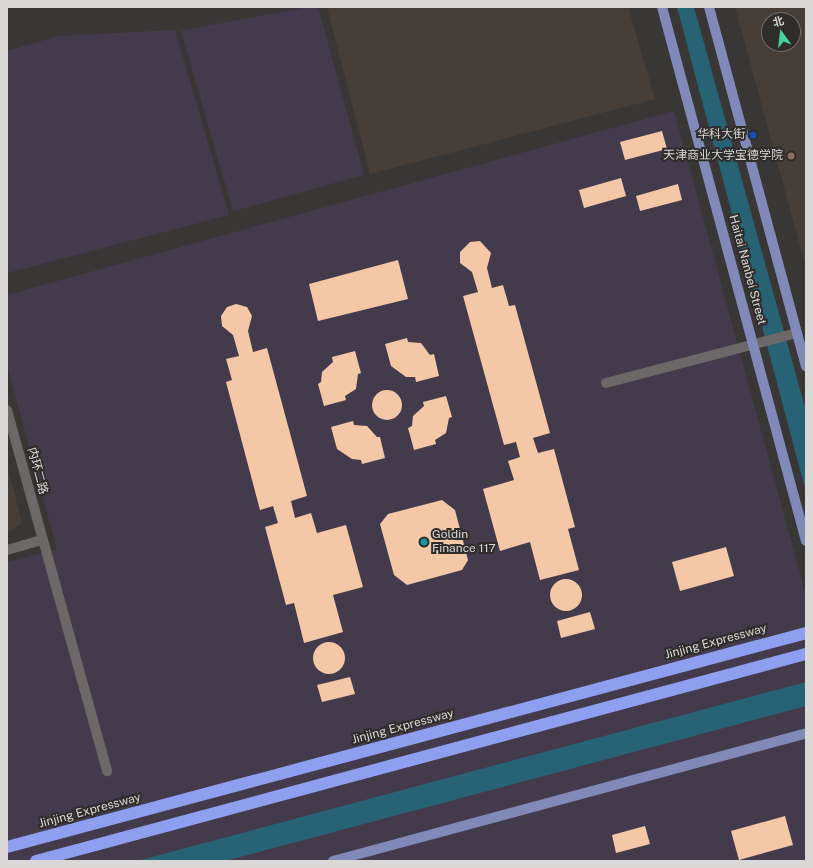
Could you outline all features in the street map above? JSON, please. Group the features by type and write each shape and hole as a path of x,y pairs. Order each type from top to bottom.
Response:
{"highway":[{"name":"Jinjing Expressway","path":"7,848 806,633"},
{"path":"36,861 806,654"}],"main road":[{"name":"Haitai Nanbei Street","path":"662,7 758,344 806,541"},
{"path":"709,7 794,334 806,366"},
{"path":"333,861 806,733"}],"street":[{"path":"606,384 794,334"},
{"name":"内环二路","path":"7,410 107,770"},
{"path":"7,550 43,540"}],"shaded area":[{"path":"308,7 318,7 364,175 233,211 181,31"},
{"path":"327,7 628,7 655,99 370,174"},
{"name":"天津商业大学宝德学院","path":"735,7 806,7 806,268"},
{"path":"175,30 229,215 7,273 7,51 59,36"},
{"path":"674,111 806,596 806,861 7,861 7,562 57,549 7,365 7,295"},
{"path":"7,464 22,523 7,533"}],"water":[{"path":"677,7 694,7 806,411 806,492"},
{"path":"806,682 806,706 225,861 137,861"}],"building":[{"path":"662,131 667,149 625,160 620,142"},
{"path":"621,178 626,196 584,208 579,190"},
{"path":"678,184 682,200 640,211 636,196"},
{"path":"480,241 491,253 487,268 492,288 503,285 509,306 515,305 550,433 533,438 538,453 554,449 575,527 568,529 579,570 540,580 530,542 500,551 483,489 514,480 508,461 520,457 516,442 504,445 463,296 478,292 472,272 460,263 460,252 470,242"},
{"path":"398,260 408,299 318,321 309,284"},
{"path":"236,304 247,307 252,316 248,331 253,352 267,348 307,496 291,501 295,518 311,513 317,533 346,525 363,587 333,595 343,632 304,643 294,603 286,605 265,527 278,523 273,506 260,510 226,382 232,380 226,359 239,356 233,335 222,326 221,316 227,307"},
{"path":"407,338 408,342 421,343 430,355 434,354 439,376 416,382 415,377 406,377 391,366 385,344"},
{"path":"355,351 361,373 358,374 356,389 345,396 346,400 324,406 318,384 321,382 322,372 333,362 332,357"},
{"path":"387,390 398,394 402,405 398,416 387,420 376,416 372,405 376,394"},
{"path":"446,396 452,417 449,418 446,433 435,440 436,444 414,450 408,428 412,426 413,416 424,406 423,402"},
{"path":"353,421 354,425 367,426 377,437 380,437 385,458 362,464 361,460 352,459 337,449 331,427"},
{"name":"Goldin Finance 117","path":"442,500 455,510 468,560 462,570 407,585 394,575 380,524 388,514"},
{"path":"726,547 734,576 680,591 672,562"},
{"path":"563,579 569,579 579,586 582,595 581,601 575,608 569,611 563,611 553,604 550,598 550,592 557,582"},
{"path":"590,612 595,629 561,638 557,621"},
{"path":"326,642 332,642 342,649 345,658 344,664 338,671 332,674 326,674 316,667 313,661 313,655 320,645"},
{"path":"350,677 355,694 322,702 317,685"},
{"path":"785,816 793,845 739,860 731,831"},
{"path":"645,826 650,844 616,853 612,835"}],"place":[{"name":"华科大街","path":"753,135"},
{"name":"天津商业大学宝德学院","path":"791,156"},
{"name":"Goldin Finance 117","path":"424,542"}]}
